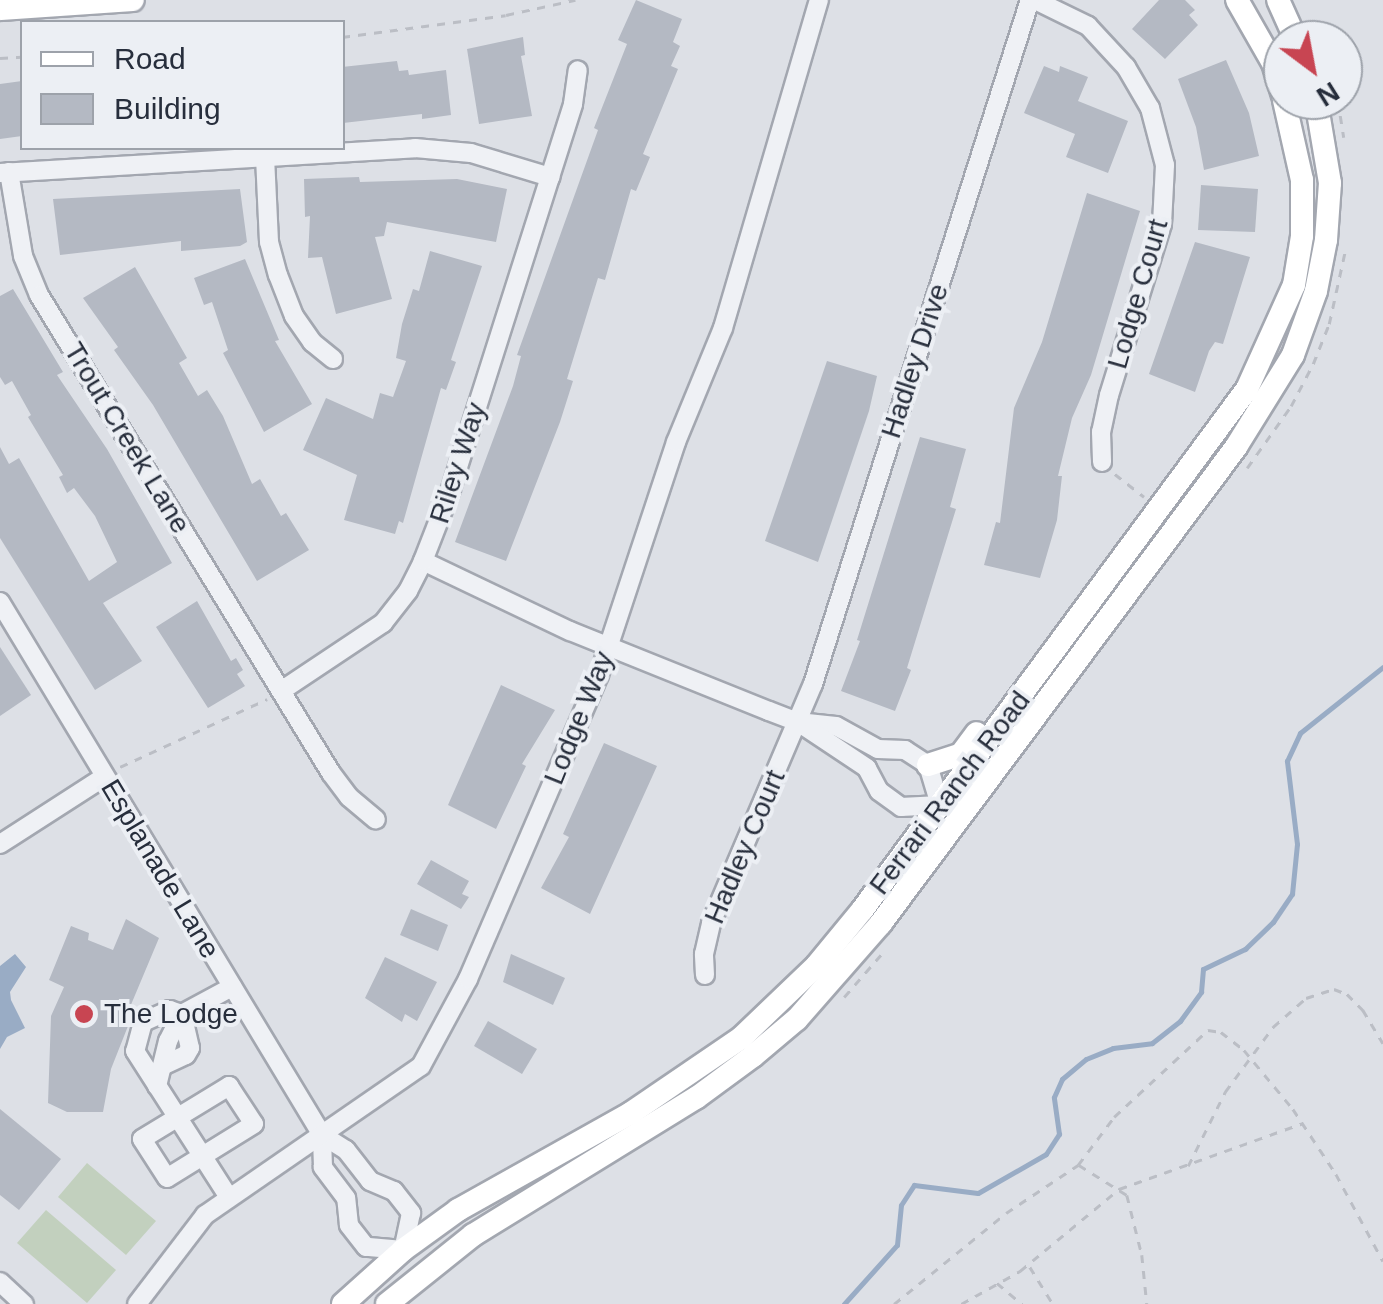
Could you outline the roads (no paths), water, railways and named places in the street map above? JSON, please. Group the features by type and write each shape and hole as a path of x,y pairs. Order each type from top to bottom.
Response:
{"main road":[{"path":"0,9 133,0"},
{"name":"Ferrari Ranch Road","path":"1236,0 1263,46"},
{"name":"Ferrari Ranch Road","path":"388,1304 473,1235 696,1098 797,1019 858,952 1092,603 1247,389 1294,285 1302,236 1302,180 1289,120"},
{"name":"Ferrari Ranch Road","path":"343,1304 403,1250 497,1186 631,1114 741,1038 817,965 950,812 1236,448 1293,355 1316,291 1326,240 1330,183 1319,120"},
{"path":"928,765 961,754 1022,675 1092,603"},
{"path":"403,1250 421,1274"}],"street":[{"name":"Lodge Way","path":"137,1304 205,1215 421,1066 468,979 609,647 676,442 724,328 819,0"},
{"name":"Lodge Court","path":"1032,0 1088,26 1126,67 1150,108 1165,165 1162,224 1109,395 1101,432 1102,462"},
{"name":"Hadley Drive","path":"798,722 1032,0"},
{"name":"Riley Way","path":"280,690 367,638 398,606 423,561 451,489 550,177 573,104 578,70"},
{"path":"4,173 415,148 470,154 550,177"},
{"path":"264,157 269,242 278,275 294,316 312,342 333,360"},
{"name":"Trout Creek Lane","path":"4,173 23,256 39,295 348,797 376,820"},
{"path":"423,561 609,647 798,722 867,768 880,791 901,807 950,812"},
{"name":"Esplanade Lane","path":"2,611 322,1135 346,1150 370,1181 394,1191 411,1213 403,1250 366,1247 349,1225 346,1198 323,1167 322,1135"},
{"path":"798,722 836,726 878,748 905,750 928,765 950,812"},
{"name":"Hadley Court","path":"706,975 704,954 711,923 798,722"},
{"path":"867,768 878,748"},
{"path":"0,844 104,777"},
{"path":"157,1086 182,1014 232,988"},
{"path":"182,1014 170,1010 155,1013 143,1022 135,1051 228,1196"},
{"path":"229,1086 254,1124 202,1156 167,1178 142,1139 229,1086"},
{"path":"346,1198 370,1181"},
{"path":"0,1282 24,1304"}],"water":[{"path":"15,954 26,967 10,992 11,1000 25,1028 7,1037 0,1049 0,966"}],"waterway":[{"path":"844,1304 897,1245 901,1205 914,1185 978,1193 1046,1154 1059,1134 1054,1097 1062,1079 1086,1059 1113,1048 1152,1043 1180,1021 1201,992 1203,969 1245,949 1273,922 1292,894 1297,844 1287,761 1300,733 1383,667"}],"place":[{"name":"The Lodge","path":"84,1014"}]}
